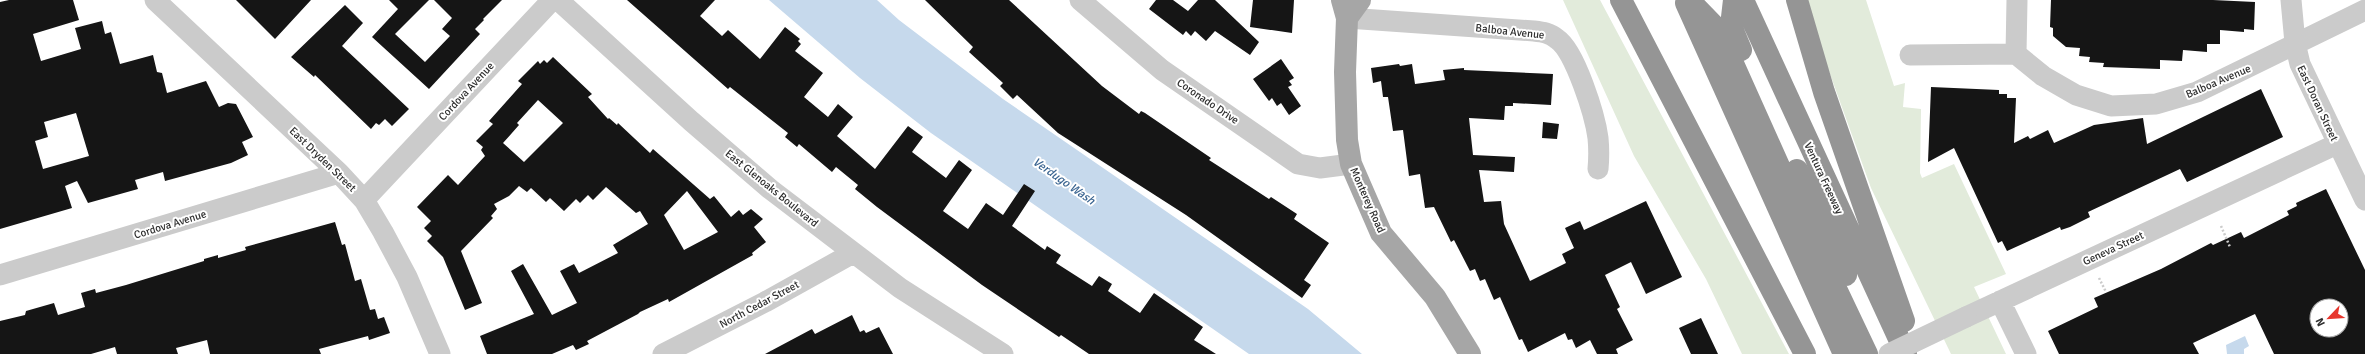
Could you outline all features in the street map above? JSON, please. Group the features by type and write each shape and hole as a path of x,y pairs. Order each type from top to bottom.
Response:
{"highway":[{"path":"1621,0 1805,354"},
{"path":"1685,0 1707,53 1844,354"},
{"path":"1689,0 1718,30 1800,213 1867,354"},
{"path":"1734,0 1731,26 1744,57 1883,354"},
{"name":"Ventura Freeway","path":"1743,0 1906,354"},
{"path":"1797,0 1824,92 1916,354"}],"main road":[{"path":"1344,9 1360,0"},
{"name":"Monterey Road","path":"1344,9 1345,102 1347,140 1351,164 1381,233 1435,297 1470,354"}],"street":[{"name":"East Dryden Street","path":"155,0 340,173 364,200 407,277 440,354"},
{"name":"Cordova Avenue","path":"364,200 552,0"},
{"name":"East Glenoaks Boulevard","path":"558,0 691,121 770,189 900,288 1003,354"},
{"name":"Coronado Drive","path":"1080,0 1162,70 1298,164 1307,167 1320,168 1351,164"},
{"path":"1910,55 2016,54 2017,0"},
{"name":"East Doran Street","path":"2291,0 2295,43 2300,64 2337,144 2363,192"},
{"name":"Balboa Avenue","path":"1344,9 1534,31 1547,33 1558,39 1573,60 1590,103 1598,138 1598,168"},
{"path":"2295,43 2365,10"},
{"name":"Balboa Avenue","path":"2016,54 2043,76 2076,95 2111,106 2141,105 2156,104 2197,92 2265,60 2295,43"},
{"name":"Geneva Street","path":"1888,354 2337,144"},
{"name":"Cordova Avenue","path":"0,275 340,173"},
{"name":"North Cedar Street","path":"663,354 765,302 853,253"},
{"path":"2000,301 2026,354"}],"path":[{"path":"2221,226 2230,247"},
{"path":"2100,278 2106,292"}],"green space":[{"path":"1563,0 1600,0 1789,354 1742,354 1706,279 1634,156"},
{"path":"1808,0 1866,0 1894,86 1905,83 1903,107 1921,109 1920,173 1922,178 1954,164 2006,274 1974,287 2006,354 1951,354 1871,188 1821,49"}],"water":[{"name":"Verdugo Wash","path":"769,0 877,0 899,20 1003,99 1308,309 1362,354 1249,354 931,133 860,78"},
{"path":"2245,336 2249,346 2244,349 2244,354 2227,354 2226,345"}],"building":[{"path":"9,0 73,0 79,20 33,34 41,61 81,49 75,28 102,21 105,34 111,32 120,64 153,55 157,72 162,73 167,93 206,81 219,107 228,103 236,104 253,137 242,142 248,155 231,163 165,181 163,172 135,180 138,189 88,203 77,181 65,186 72,208 0,229 0,2","holes":["76,113 89,156 43,169 35,141 48,137 44,122"]},
{"path":"236,0 311,0 275,39"},
{"path":"389,0 429,0 395,34 425,62 450,36 442,29 452,18 434,0 502,0 475,29 480,34 429,89 372,37 398,9"},
{"path":"627,0 715,0 700,16 722,36 728,30 760,59 785,27 800,39 798,41 801,44 795,51 823,73 804,97 828,117 838,104 853,117 837,136 875,169 908,126 923,137 912,152 946,178 959,160 972,170 943,211 968,229 986,203 1003,215 1024,184 1035,191 1012,226 1045,250 1047,246 1061,255 1056,263 1092,286 1099,276 1112,284 1108,291 1140,313 1154,293 1203,327 1194,340 1216,354 1089,354 1061,335 1059,337 982,285 877,207 855,189 858,185 836,167 832,172 799,144 797,147 785,137 788,133 730,87 728,89"},
{"path":"925,0 1009,0 1102,86 1139,114 1141,111 1145,113 1211,158 1209,160 1269,199 1271,197 1297,214 1294,219 1329,243 1304,280 1311,285 1302,298 1186,215 1058,133 1017,95 1013,99 1000,86 1003,83 969,52 973,47"},
{"path":"1156,0 1173,0 1188,11 1198,0 1215,0 1259,42 1250,55 1215,31 1206,41 1195,31 1191,36 1186,31 1183,35 1149,9"},
{"path":"1253,0 1294,0 1292,33 1250,27"},
{"path":"2051,0 2213,0 2255,2 2254,30 2244,29 2244,32 2220,30 2220,44 2207,44 2207,52 2183,50 2182,61 2160,60 2160,69 2103,67 2104,63 2089,62 2090,57 2079,56 2080,48 2066,47 2053,36 2053,28 2050,27"},
{"path":"345,5 363,23 342,46 409,109 392,126 385,119 379,125 376,123 371,129 315,75 314,77 291,57"},
{"path":"553,57 592,94 588,97 608,119 609,118 617,125 618,123 650,153 653,149 710,199 714,196 731,217 739,210 743,215 751,209 763,219 754,227 766,242 752,253 753,255 669,302 668,299 640,312 587,341 589,344 576,350 573,345 552,354 487,354 480,336 534,314 511,271 523,264 552,315 577,303 560,271 574,264 579,273 618,253 613,245 648,224 640,211 636,213 606,187 593,200 588,195 580,203 576,199 564,211 550,198 546,202 531,188 527,192 519,186 509,196 494,204 497,209 491,216 493,218 461,251 482,303 465,310 443,257 427,241 432,236 424,228 431,221 417,207 448,175 458,185 485,156 481,150 483,147 476,141 493,124 489,121 522,84 518,81 538,61 540,64 544,60 547,63","holes":["538,100 563,123 524,162 503,143 519,125 517,123","687,191 718,232 684,250 664,215"]},
{"path":"1281,59 1294,78 1289,81 1292,85 1288,87 1301,106 1289,115 1281,103 1277,106 1272,98 1269,101 1253,79"},
{"path":"1399,64 1400,66 1412,64 1415,84 1445,80 1443,70 1464,68 1464,70 1553,74 1551,105 1513,103 1513,106 1505,106 1504,120 1469,118 1473,155 1515,157 1514,172 1479,170 1484,202 1501,201 1504,224 1530,281 1566,263 1562,254 1574,248 1565,228 1580,221 1584,230 1646,201 1682,277 1646,294 1631,262 1605,275 1620,307 1617,309 1633,340 1616,349 1618,354 1597,354 1590,340 1576,348 1572,339 1568,340 1565,333 1528,352 1522,339 1519,340 1500,297 1494,300 1485,279 1480,281 1475,269 1470,271 1454,240 1451,242 1434,207 1425,208 1420,174 1409,176 1403,130 1393,131 1388,97 1383,97 1381,81 1373,83 1371,68"},
{"path":"1931,87 1999,90 1999,94 2007,94 2007,98 2016,98 2014,143 2028,136 2030,139 2048,130 2054,143 2094,125 2143,118 2147,144 2261,89 2283,137 2187,182 2180,169 2088,212 2090,217 2070,227 2061,230 2060,227 2007,251 2002,241 1998,243 1954,148 1928,162"},
{"path":"1543,122 1559,124 1557,139 1542,138"},
{"path":"2326,189 2365,270 2365,354 2274,354 2255,314 2193,343 2199,354 2059,354 2048,331 2098,307 2094,298 2161,269 2211,243 2213,245 2241,232 2244,238 2289,215 2287,211 2297,206 2296,203"},
{"path":"335,222 342,245 345,244 355,281 361,279 370,310 375,309 378,319 384,317 390,333 369,340 368,336 319,349 321,354 210,354 207,340 176,348 178,354 117,354 115,347 91,354 0,354 0,321 25,315 26,311 54,303 58,315 85,307 81,293 95,289 96,293 126,285 204,261 204,259 218,255 218,258 246,250 245,247"},
{"path":"852,315 860,332 864,330 866,333 879,327 893,354 765,354 812,329 815,334"},
{"path":"1701,318 1718,354 1691,354 1679,328"}]}
